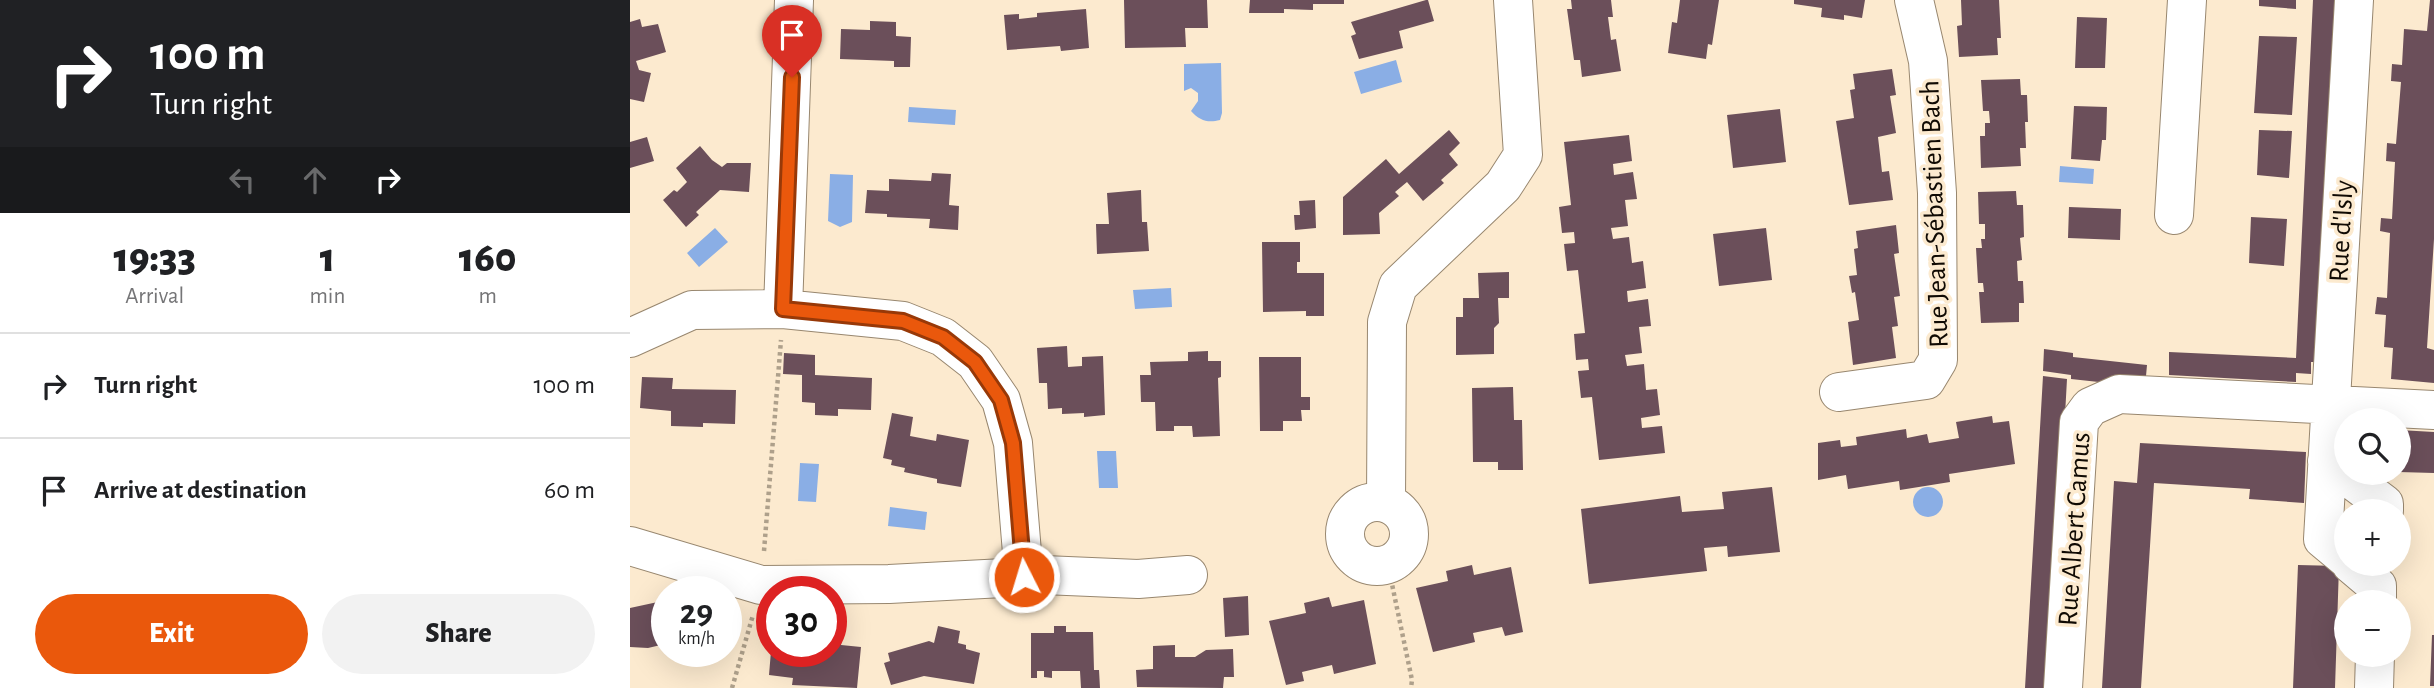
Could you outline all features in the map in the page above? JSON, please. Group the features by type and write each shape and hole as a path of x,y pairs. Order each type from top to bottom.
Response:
{"street":[{"path":"783,309 794,0"},
{"path":"1388,565 1404,552 1410,533 1403,514 1396,506 1386,502 1387,322 1398,286 1503,186 1522,155 1513,0"},
{"name":"Rue Jean-Sébastien Bach","path":"1839,392 1926,380 1938,360 1937,193 1928,61 1914,0"},
{"path":"2174,215 2187,0"},
{"name":"Rue d'Isly","path":"2334,548 2323,539 2354,0"},
{"path":"630,338 692,310 783,309 903,321 943,337 975,362 1001,400 1013,443 1024,577"},
{"name":"Rue Albert Camus","path":"2063,688 2079,422 2090,407 2119,394 2434,410"},
{"path":"2327,461 2377,499"},
{"path":"630,546 756,584"},
{"path":"847,584 1044,575 1138,579 1188,575"},
{"path":"2374,688 2375,667"}],"path":[{"path":"762,576 783,309"},
{"path":"1388,565 1412,680 1411,688"},
{"path":"732,688 756,603"}],"water":[{"path":"1396,60 1402,82 1361,94 1354,72"},
{"path":"1221,63 1220,120 1204,120 1191,111 1198,101 1198,93 1191,88 1184,91 1184,64"},
{"path":"909,107 956,110 955,125 908,122"},
{"path":"2060,166 2094,169 2093,184 2059,182"},
{"path":"830,174 853,175 852,222 840,227 828,221"},
{"path":"715,228 728,242 699,267 687,253"},
{"path":"1171,288 1172,307 1135,309 1133,290"},
{"path":"1097,451 1116,451 1118,488 1099,488"},
{"path":"800,463 819,464 816,502 798,501"},
{"path":"1928,487 1939,491 1943,502 1939,513 1928,517 1917,513 1913,502 1917,491"},
{"path":"890,507 927,512 925,530 888,526"}],"building":[{"path":"1124,0 1207,0 1208,28 1185,28 1186,47 1125,48"},
{"path":"1250,0 1344,0 1344,4 1313,4 1313,10 1284,9 1284,13 1249,13"},
{"path":"1426,0 1434,21 1399,31 1403,48 1359,59 1351,36 1356,34 1351,22"},
{"path":"1571,0 1611,0 1613,17 1608,17 1611,40 1616,39 1621,71 1582,77 1580,60 1574,60 1567,9 1572,9"},
{"path":"1680,0 1719,0 1712,45 1708,44 1706,59 1668,53 1672,22 1677,23"},
{"path":"1794,0 1865,0 1862,18 1844,15 1844,20 1821,17 1822,8 1794,4"},
{"path":"1961,0 1999,0 2001,38 1997,38 1998,55 1959,57 1957,26 1962,25"},
{"path":"2259,0 2296,0 2296,9 2259,6"},
{"path":"2313,0 2339,0 2318,362 2311,362 2311,374 2296,373 2296,382 2169,375 2169,352 2296,358"},
{"path":"2430,0 2434,0 2434,239 2427,348 2434,350 2434,383 2391,379 2393,348 2384,347 2386,315 2375,314 2377,297 2387,298 2390,233 2380,231 2381,218 2392,219 2395,162 2386,161 2387,143 2396,144 2401,82 2391,81 2392,64 2402,65 2404,29 2427,31"},
{"path":"1086,9 1089,48 1061,51 1060,46 1007,50 1004,15 1019,14 1019,19 1037,17 1037,13"},
{"path":"2077,17 2107,18 2105,68 2075,68"},
{"path":"640,19 642,27 658,24 666,52 636,61 639,70 651,73 644,102 630,99 630,22"},
{"path":"870,21 896,22 896,36 911,37 910,67 894,67 894,61 840,59 841,29 870,30"},
{"path":"2259,36 2297,37 2292,115 2254,113"},
{"path":"1892,69 1896,95 1890,96 1896,133 1878,137 1882,172 1889,171 1893,200 1849,205 1836,121 1854,118 1850,90 1855,89 1853,74"},
{"path":"2020,79 2021,95 2027,95 2028,122 2025,122 2026,148 2020,148 2021,166 1981,168 1980,136 1985,136 1985,123 1990,123 1989,111 1983,111 1981,80"},
{"path":"2074,106 2107,107 2106,140 2102,140 2100,161 2071,159"},
{"path":"1780,109 1786,162 1733,168 1727,115"},
{"path":"1449,130 1460,143 1449,154 1458,165 1441,180 1444,183 1423,201 1407,182 1395,192 1399,196 1379,213 1380,234 1343,235 1343,197 1386,159 1399,174"},
{"path":"2259,130 2292,131 2289,178 2257,175"},
{"path":"1629,135 1632,161 1613,164 1614,175 1633,172 1637,199 1625,200 1628,226 1611,228 1613,239 1629,237 1632,263 1643,261 1646,288 1627,291 1628,302 1648,299 1651,326 1639,327 1642,353 1625,355 1627,366 1644,364 1646,390 1657,389 1660,415 1641,418 1642,428 1662,426 1665,453 1599,460 1592,397 1581,398 1578,371 1589,370 1588,359 1576,360 1574,334 1585,333 1578,270 1567,271 1564,244 1575,243 1574,232 1562,233 1559,207 1571,205 1564,142"},
{"path":"647,137 654,161 630,168 630,142"},
{"path":"700,146 722,167 727,163 751,163 749,192 720,190 696,212 699,215 686,227 663,200 687,182 676,168"},
{"path":"932,173 951,174 949,205 959,206 958,230 929,228 930,219 865,213 867,190 889,191 889,179 931,181"},
{"path":"1141,190 1142,222 1147,222 1149,251 1097,254 1096,224 1109,224 1107,193"},
{"path":"2016,191 2017,205 2023,205 2024,237 2020,238 2022,260 2017,261 2018,281 2023,281 2024,303 2019,303 2019,322 1981,323 1979,292 1984,292 1983,283 1978,283 1976,248 1982,248 1981,239 1985,239 1985,224 1979,224 1978,192"},
{"path":"1315,200 1316,228 1295,230 1294,215 1300,215 1299,201"},
{"path":"2069,207 2121,209 2120,240 2068,238"},
{"path":"2251,217 2287,219 2284,266 2249,263"},
{"path":"1896,225 1899,253 1894,254 1900,296 1894,297 1898,326 1892,327 1896,358 1853,365 1848,322 1859,320 1855,292 1852,293 1849,276 1857,275 1854,249 1858,248 1856,231"},
{"path":"1766,228 1772,280 1719,286 1713,234"},
{"path":"1262,242 1300,242 1297,273 1324,273 1324,316 1306,316 1306,311 1263,312"},
{"path":"1509,272 1509,298 1498,298 1499,323 1494,328 1494,354 1456,355 1456,317 1463,317 1463,298 1479,298 1478,273"},
{"path":"1067,346 1068,367 1082,366 1082,357 1103,356 1105,415 1084,417 1084,413 1062,414 1062,408 1048,409 1047,383 1039,383 1037,348"},
{"path":"2044,349 2073,353 2073,357 2147,365 2145,387 2071,379 2071,375 2043,371"},
{"path":"1208,351 1208,361 1221,361 1221,377 1218,378 1220,436 1193,437 1192,426 1174,426 1174,431 1156,431 1155,402 1141,402 1140,375 1151,375 1150,362 1188,361 1188,352"},
{"path":"784,353 815,355 815,375 872,378 871,410 838,409 838,416 815,415 815,403 802,402 802,375 783,374"},
{"path":"1259,357 1301,357 1301,397 1310,397 1310,410 1301,410 1302,421 1283,421 1283,431 1260,431"},
{"path":"2043,376 2067,379 2050,688 2025,688"},
{"path":"642,377 673,378 672,389 736,390 735,424 671,426 671,411 640,408"},
{"path":"1513,387 1514,420 1522,420 1523,470 1498,470 1498,462 1473,462 1472,388"},
{"path":"892,413 913,417 910,436 936,441 937,434 969,440 961,487 937,483 937,479 904,472 905,468 891,465 892,460 883,458"},
{"path":"1992,416 1993,423 2009,421 2015,464 1949,474 1950,482 1900,490 1899,481 1848,489 1846,475 1818,480 1818,443 1840,440 1841,447 1857,445 1856,437 1906,429 1907,438 1927,434 1929,443 1959,438 1956,422"},
{"path":"2411,431 2434,432 2434,473 2411,472"},
{"path":"2140,443 2306,452 2304,503 2249,499 2250,489 2154,483 2141,688 2102,688 2114,481 2137,483"},
{"path":"1772,487 1780,552 1728,557 1727,546 1704,548 1707,571 1589,584 1581,509 1680,496 1682,512 1724,509 1722,492"},
{"path":"1472,565 1474,575 1511,567 1523,632 1505,636 1502,627 1473,633 1475,642 1433,652 1416,588 1448,581 1446,571"},
{"path":"2298,565 2334,566 2334,576 2339,576 2338,590 2334,590 2335,688 2293,688"},
{"path":"1248,596 1249,635 1225,637 1223,598"},
{"path":"1329,597 1332,607 1364,600 1376,664 1334,674 1332,665 1302,672 1304,681 1286,685 1269,621 1306,613 1304,603"},
{"path":"651,603 651,647 630,647 630,608"},
{"path":"938,626 960,631 958,643 966,645 966,649 980,653 974,684 924,676 891,685 884,663 890,661 888,653 929,641 934,643"},
{"path":"1054,626 1066,626 1066,632 1093,632 1094,670 1099,670 1100,688 1081,688 1080,671 1052,671 1052,678 1044,677 1044,671 1037,671 1037,678 1031,678 1031,633 1054,633"},
{"path":"2432,635 2434,686 2430,686"},
{"path":"1175,645 1175,657 1195,657 1206,650 1233,649 1234,677 1224,677 1223,688 1137,687 1136,670 1153,669 1153,646"},
{"path":"847,646 861,647 857,688 792,685 793,678 769,675 770,667 847,667"}],"route":[{"path":"792,77 783,309 903,321 943,337 975,362 1001,400 1013,443 1024,577"}]}
